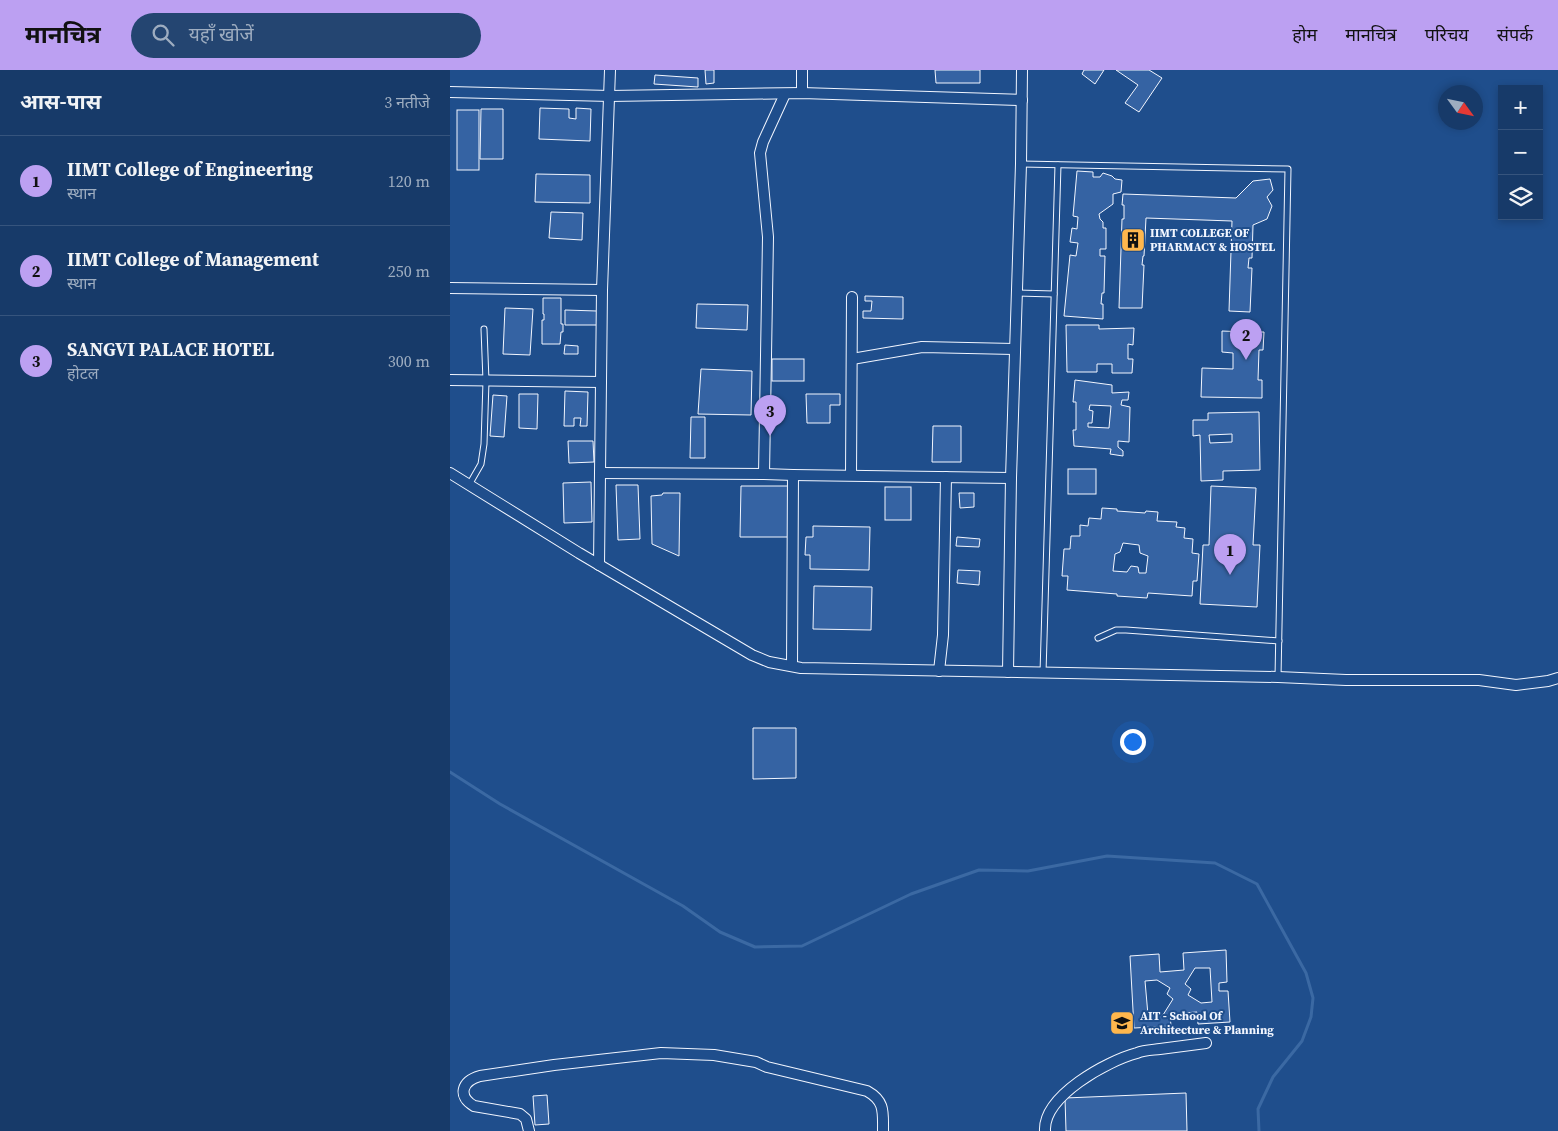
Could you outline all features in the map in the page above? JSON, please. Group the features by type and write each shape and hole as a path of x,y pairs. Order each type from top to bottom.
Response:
{"street":[{"path":"600,565 602,290 610,70"},
{"path":"802,70 802,93"},
{"path":"1008,672 1014,349 1021,164 1022,70"},
{"path":"450,92 610,96 802,93 1022,100"},
{"path":"764,474 768,238 760,153 763,142 785,94"},
{"path":"450,288 602,290"},
{"path":"851,475 852,297"},
{"path":"852,360 922,347 1014,349"},
{"path":"450,380 601,382"},
{"path":"450,473 600,565 752,655 769,662 792,666 939,671 1346,680 1479,680 1516,685 1558,678"},
{"path":"600,473 1011,478"},
{"path":"792,666 793,475"},
{"path":"939,671 943,635 946,477"},
{"path":"1046,1131 1045,1124 1049,1112 1054,1105 1087,1076 1137,1052 1206,1043"},
{"path":"529,1131 526,1119 520,1114 474,1106 468,1102 464,1096 466,1084 471,1078 554,1064 661,1053 714,1055 756,1062 767,1067 867,1090 880,1101 883,1110 883,1131"}],"lane":[{"path":"1021,164 1288,169 1278,677"},
{"path":"1043,673 1058,165"},
{"path":"1016,293 1054,294"},
{"path":"469,485 481,464 484,444 486,381 484,328"},
{"path":"1098,638 1116,630 1126,630 1279,641"}],"building":[{"path":"705,70 714,70 714,83 706,84"},
{"path":"935,70 980,70 980,83 936,83"},
{"path":"1084,70 1104,70 1095,84 1082,74"},
{"path":"1116,70 1149,70 1162,78 1139,112 1125,103 1138,85"},
{"path":"655,75 698,78 698,87 654,84"},
{"path":"540,108 569,109 569,118 576,119 576,108 591,109 590,141 539,139"},
{"path":"481,109 503,109 503,159 480,159"},
{"path":"457,110 479,110 479,170 457,170"},
{"path":"1077,171 1093,172 1093,177 1100,177 1103,173 1122,180 1121,192 1113,194 1113,204 1099,214 1103,222 1103,228 1106,228 1106,249 1100,249 1100,256 1105,256 1104,293 1102,293 1101,304 1103,304 1103,319 1064,316 1070,255 1076,256 1078,243 1070,242 1072,228 1077,229 1078,217 1073,216"},
{"path":"536,174 590,175 590,203 535,202"},
{"name":"IIMT COLLEGE OF PHARMACY & HOSTEL","path":"1270,179 1273,190 1267,197 1272,206 1267,219 1253,225 1252,258 1249,258 1248,268 1252,268 1250,312 1229,311 1232,221 1146,218 1142,265 1144,265 1142,308 1119,308 1122,219 1124,219 1123,194 1236,198 1253,181"},
{"path":"551,212 583,213 582,240 549,238"},
{"path":"865,296 903,297 903,319 863,318 863,311 871,311 872,301 865,301"},
{"path":"543,298 561,298 561,324 563,324 563,332 561,332 560,344 542,344"},
{"path":"697,304 748,305 747,330 696,328"},
{"path":"505,308 533,309 530,355 503,354"},
{"path":"565,310 597,311 597,325 565,325"},
{"path":"1066,325 1099,325 1099,329 1134,328 1133,345 1128,344 1128,359 1133,359 1132,373 1112,373 1112,364 1097,364 1097,372 1067,372"},
{"path":"1222,331 1247,332 1246,344 1253,344 1253,332 1264,332 1263,350 1259,350 1258,380 1262,380 1262,398 1201,397 1202,368 1233,369 1233,353 1222,352"},
{"path":"565,345 578,346 578,354 564,354"},
{"path":"772,359 804,359 804,381 772,381"},
{"path":"701,369 752,371 751,415 698,414"},
{"path":"1075,380 1112,385 1112,393 1129,392 1128,400 1122,400 1121,405 1130,407 1129,442 1118,441 1118,447 1123,451 1123,456 1110,454 1111,449 1074,446 1073,430 1076,430 1076,402 1073,402","holes":["1090,405 1111,406 1109,428 1088,427 1088,423 1092,423 1093,411 1089,410"]},
{"path":"565,391 588,392 587,426 580,426 581,418 574,418 574,426 564,426"},
{"path":"519,394 538,394 537,429 519,428"},
{"path":"806,394 840,394 840,405 830,405 830,423 807,423"},
{"path":"493,395 507,396 504,437 490,436"},
{"path":"1259,412 1260,470 1223,471 1223,480 1201,481 1200,435 1193,436 1193,420 1208,420 1208,413","holes":["1232,434 1232,442 1210,443 1209,435"]},
{"path":"691,417 705,417 705,458 690,458"},
{"path":"933,426 961,426 961,462 932,462"},
{"path":"568,441 593,441 594,462 569,463"},
{"path":"1068,469 1096,469 1096,494 1068,494"},
{"path":"591,482 592,522 564,523 563,483"},
{"path":"616,485 638,485 640,539 618,540"},
{"path":"741,486 789,486 788,537 740,537"},
{"path":"1211,486 1256,488 1253,545 1260,545 1257,607 1200,604 1203,545 1209,545"},
{"path":"885,487 911,487 911,520 885,520"},
{"path":"663,493 680,493 679,556 652,544 651,496 662,495"},
{"path":"959,493 974,493 974,507 960,508"},
{"path":"1102,508 1145,513 1146,511 1158,512 1157,521 1177,522 1176,527 1185,528 1184,538 1193,539 1192,553 1199,554 1197,581 1193,581 1192,596 1148,593 1147,598 1067,590 1068,576 1062,576 1064,549 1070,549 1071,536 1080,536 1080,525 1088,526 1089,518 1101,519","holes":["1123,543 1139,545 1140,553 1148,556 1146,573 1139,573 1138,567 1131,566 1127,572 1113,571 1115,554 1120,552"]},
{"path":"813,526 870,527 869,570 810,569 810,555 805,555 806,537 813,537"},
{"path":"957,537 980,539 979,547 956,546"},
{"path":"958,570 980,571 979,585 957,583"},
{"path":"814,586 872,587 871,630 813,629"},
{"path":"753,728 796,728 796,778 753,779"},
{"path":"1226,950 1227,982 1219,983 1219,991 1228,991 1230,1022 1198,1024 1197,1012 1170,1014 1171,1026 1134,1028 1130,956 1159,954 1160,972 1184,970 1183,953","holes":["1195,968 1210,968 1212,1002 1201,1003 1188,995 1191,989 1185,984","1157,980 1170,988 1167,994 1173,999 1163,1015 1148,1015 1145,981"]},
{"path":"1186,1093 1187,1131 1066,1131 1065,1098"},
{"path":"547,1095 549,1124 535,1125 533,1096"}],"waterway":[{"path":"450,772 500,804 683,906 720,932 755,947 802,946 911,894 979,870 1028,871 1107,856 1215,863 1257,884 1306,973 1313,998 1311,1017 1302,1041 1273,1077 1258,1109 1259,1131"}],"place":[{"name":"IIMT COLLEGE OF PHARMACY & HOSTEL","path":"1133,240"},
{"name":"IIMT College of Management","path":"1246,360"},
{"name":"SANGVI PALACE HOTEL","path":"770,436"},
{"name":"IIMT College of Engineering","path":"1230,575"},
{"name":"AIT - School Of Architecture & Planning","path":"1122,1023"}]}
